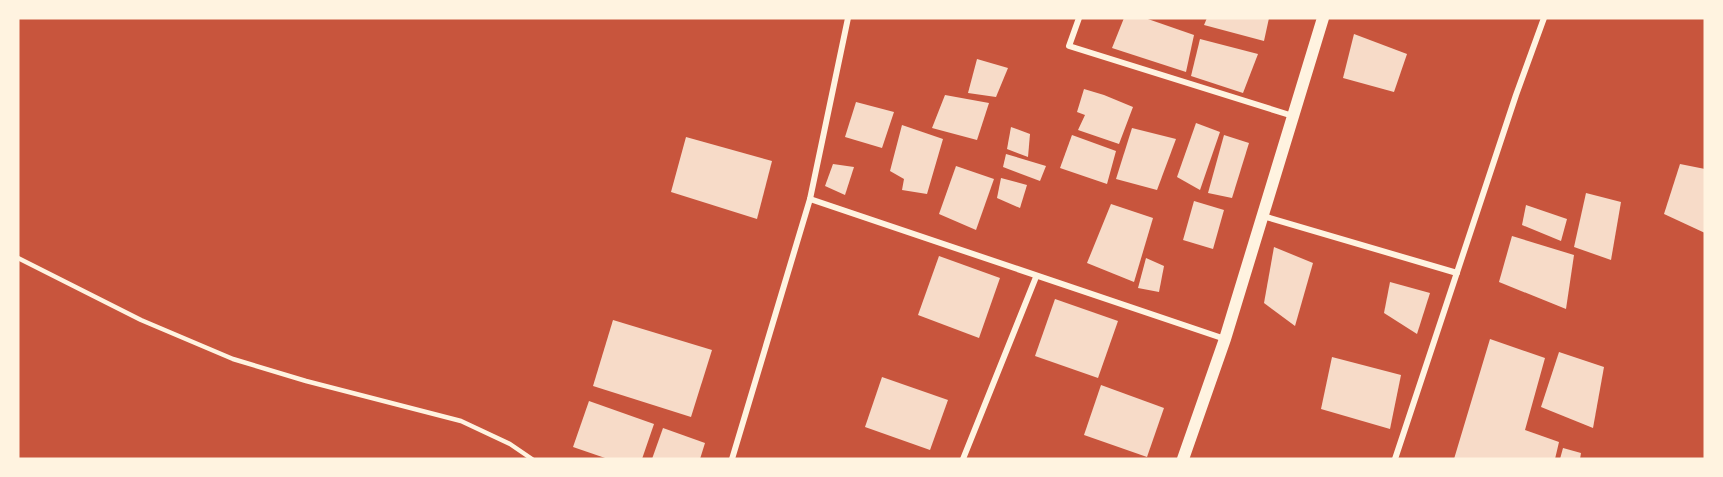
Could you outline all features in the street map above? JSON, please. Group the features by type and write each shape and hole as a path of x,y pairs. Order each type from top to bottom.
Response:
{"main road":[{"path":"1183,459 1225,339 1323,18"}],"street":[{"path":"732,459 810,199 848,18"},
{"path":"1079,18 1070,46 1293,116"},
{"path":"1395,459 1516,95 1544,18"},
{"path":"810,199 1225,339"},
{"path":"1263,216 1457,273"},
{"path":"963,459 1036,277"}],"lane":[{"path":"18,258 141,320 233,359 306,381 461,421 510,444 532,459"}],"building":[{"path":"1124,18 1145,18 1194,35 1186,72 1112,48"},
{"path":"1207,18 1269,18 1264,41 1204,25"},
{"path":"1354,34 1407,54 1394,92 1343,78"},
{"path":"1200,39 1258,54 1243,93 1191,76"},
{"path":"977,59 1008,68 996,97 968,93"},
{"path":"1084,89 1133,107 1119,144 1078,130 1085,115 1077,112"},
{"path":"945,95 989,103 977,140 932,128"},
{"path":"856,102 894,112 882,148 845,137"},
{"path":"1196,123 1220,132 1200,190 1177,177"},
{"path":"902,125 943,139 927,194 902,190 904,179 890,171"},
{"path":"1011,127 1030,134 1028,157 1007,149"},
{"path":"1132,128 1176,139 1157,190 1116,179"},
{"path":"1072,135 1116,151 1107,184 1060,168"},
{"path":"1224,135 1249,143 1232,198 1208,193"},
{"path":"686,137 772,161 757,219 671,192"},
{"path":"1006,154 1046,166 1040,181 1003,167"},
{"path":"833,164 854,167 845,195 825,186"},
{"path":"1680,164 1705,169 1705,233 1664,214"},
{"path":"956,166 994,179 976,230 939,214"},
{"path":"1001,178 1027,185 1020,208 997,198"},
{"path":"1586,193 1621,202 1611,260 1574,247"},
{"path":"1194,201 1224,210 1213,249 1183,240"},
{"path":"1111,204 1153,218 1134,282 1087,263"},
{"path":"1526,205 1567,219 1561,241 1522,225"},
{"path":"1512,236 1574,255 1566,309 1499,282"},
{"path":"1274,247 1313,263 1295,326 1264,303"},
{"path":"939,256 1000,278 979,338 918,315"},
{"path":"1146,258 1164,266 1159,292 1138,288"},
{"path":"1390,282 1430,293 1417,334 1384,313"},
{"path":"1055,299 1118,321 1098,378 1035,356"},
{"path":"613,320 712,350 691,417 593,386"},
{"path":"1490,339 1545,358 1525,430 1559,442 1555,459 1454,459"},
{"path":"1559,352 1604,367 1593,428 1541,407"},
{"path":"1332,357 1401,375 1390,429 1321,409"},
{"path":"882,377 948,400 930,450 865,427"},
{"path":"1101,385 1164,408 1147,457 1084,435"},
{"path":"589,401 654,424 642,459 608,459 573,447"},
{"path":"663,428 705,443 700,459 652,459"},
{"path":"1563,448 1581,453 1580,459 1560,459"}]}
